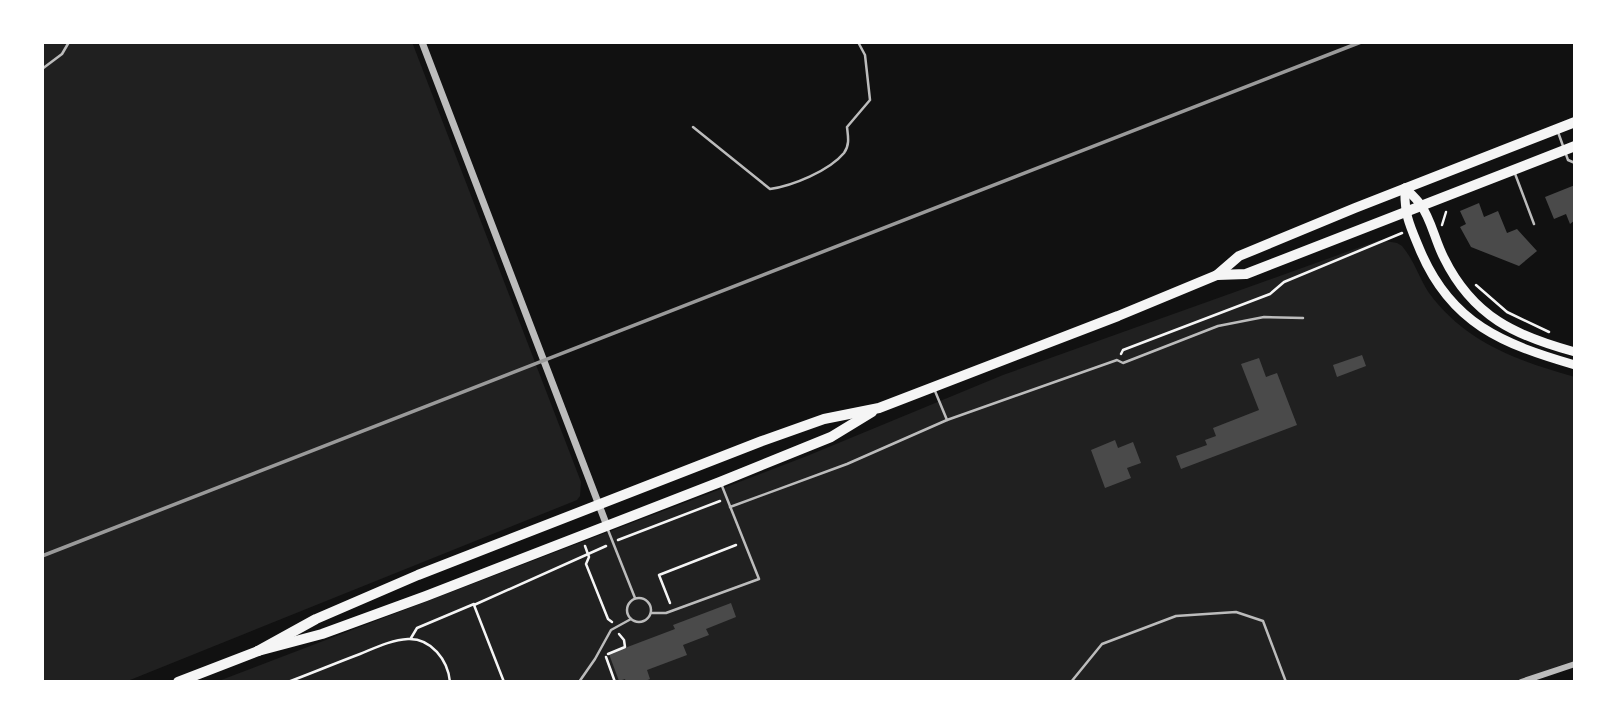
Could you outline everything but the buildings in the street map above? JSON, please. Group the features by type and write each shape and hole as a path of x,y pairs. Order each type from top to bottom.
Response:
{"highway":[{"path":"178,682 258,651 322,634 720,482 831,437 879,408 1217,275 1240,256 1575,122"},
{"path":"1217,275 1246,274 1570,148"},
{"path":"258,651 328,613 418,575 824,419 879,408"}],"main road":[{"path":"1405,188 1422,205 1453,275 1468,294 1498,322 1522,336 1575,352"},
{"path":"1405,188 1404,212 1426,263 1438,284 1475,323 1517,347 1575,365"}],"street":[{"path":"422,42 607,526"},
{"path":"1521,682 1575,664"}],"lane":[{"path":"42,69 62,54 69,42"},
{"path":"693,127 770,189 802,181 844,153 849,139 846,127 870,100 864,55 858,42"},
{"path":"1557,129 1570,148 1568,160 1575,163"},
{"path":"1513,170 1534,224"},
{"path":"730,507 848,464 947,420 1117,360 1123,363 1218,326 1264,317 1303,318"},
{"path":"933,387 947,420"},
{"path":"652,613 666,613 759,579 720,482"},
{"path":"607,526 635,598"},
{"path":"579,682 611,630 631,619 641,622 648,619 652,613 651,605 646,599 635,598"},
{"path":"631,619 627,607 635,598"},
{"path":"1071,682 1102,644 1176,616 1236,612 1263,621 1286,682"}],"path":[{"path":"1428,220 1446,212 1442,225 1444,232"},
{"path":"1123,350 1270,293 1284,282 1411,228"},
{"path":"1469,279 1507,312 1553,334"},
{"path":"411,639 417,628 613,542 726,498"},
{"path":"593,542 585,546 589,557 586,564 608,619 613,623"},
{"path":"668,605 671,604 659,575 736,545"},
{"path":"474,604 504,682"},
{"path":"615,682 607,655 625,647 619,634"},
{"path":"288,682 389,643 411,639 437,651 448,669 450,682"}],"shaded area":[{"path":"42,42 412,42 581,482 577,500 125,682 42,682"},
{"path":"1380,240 1402,246 1429,293 1459,325 1476,337 1514,357 1575,377 1575,664 1521,682 216,682 807,456 1003,375"}],"railway":[{"path":"42,556 1361,42"}]}
